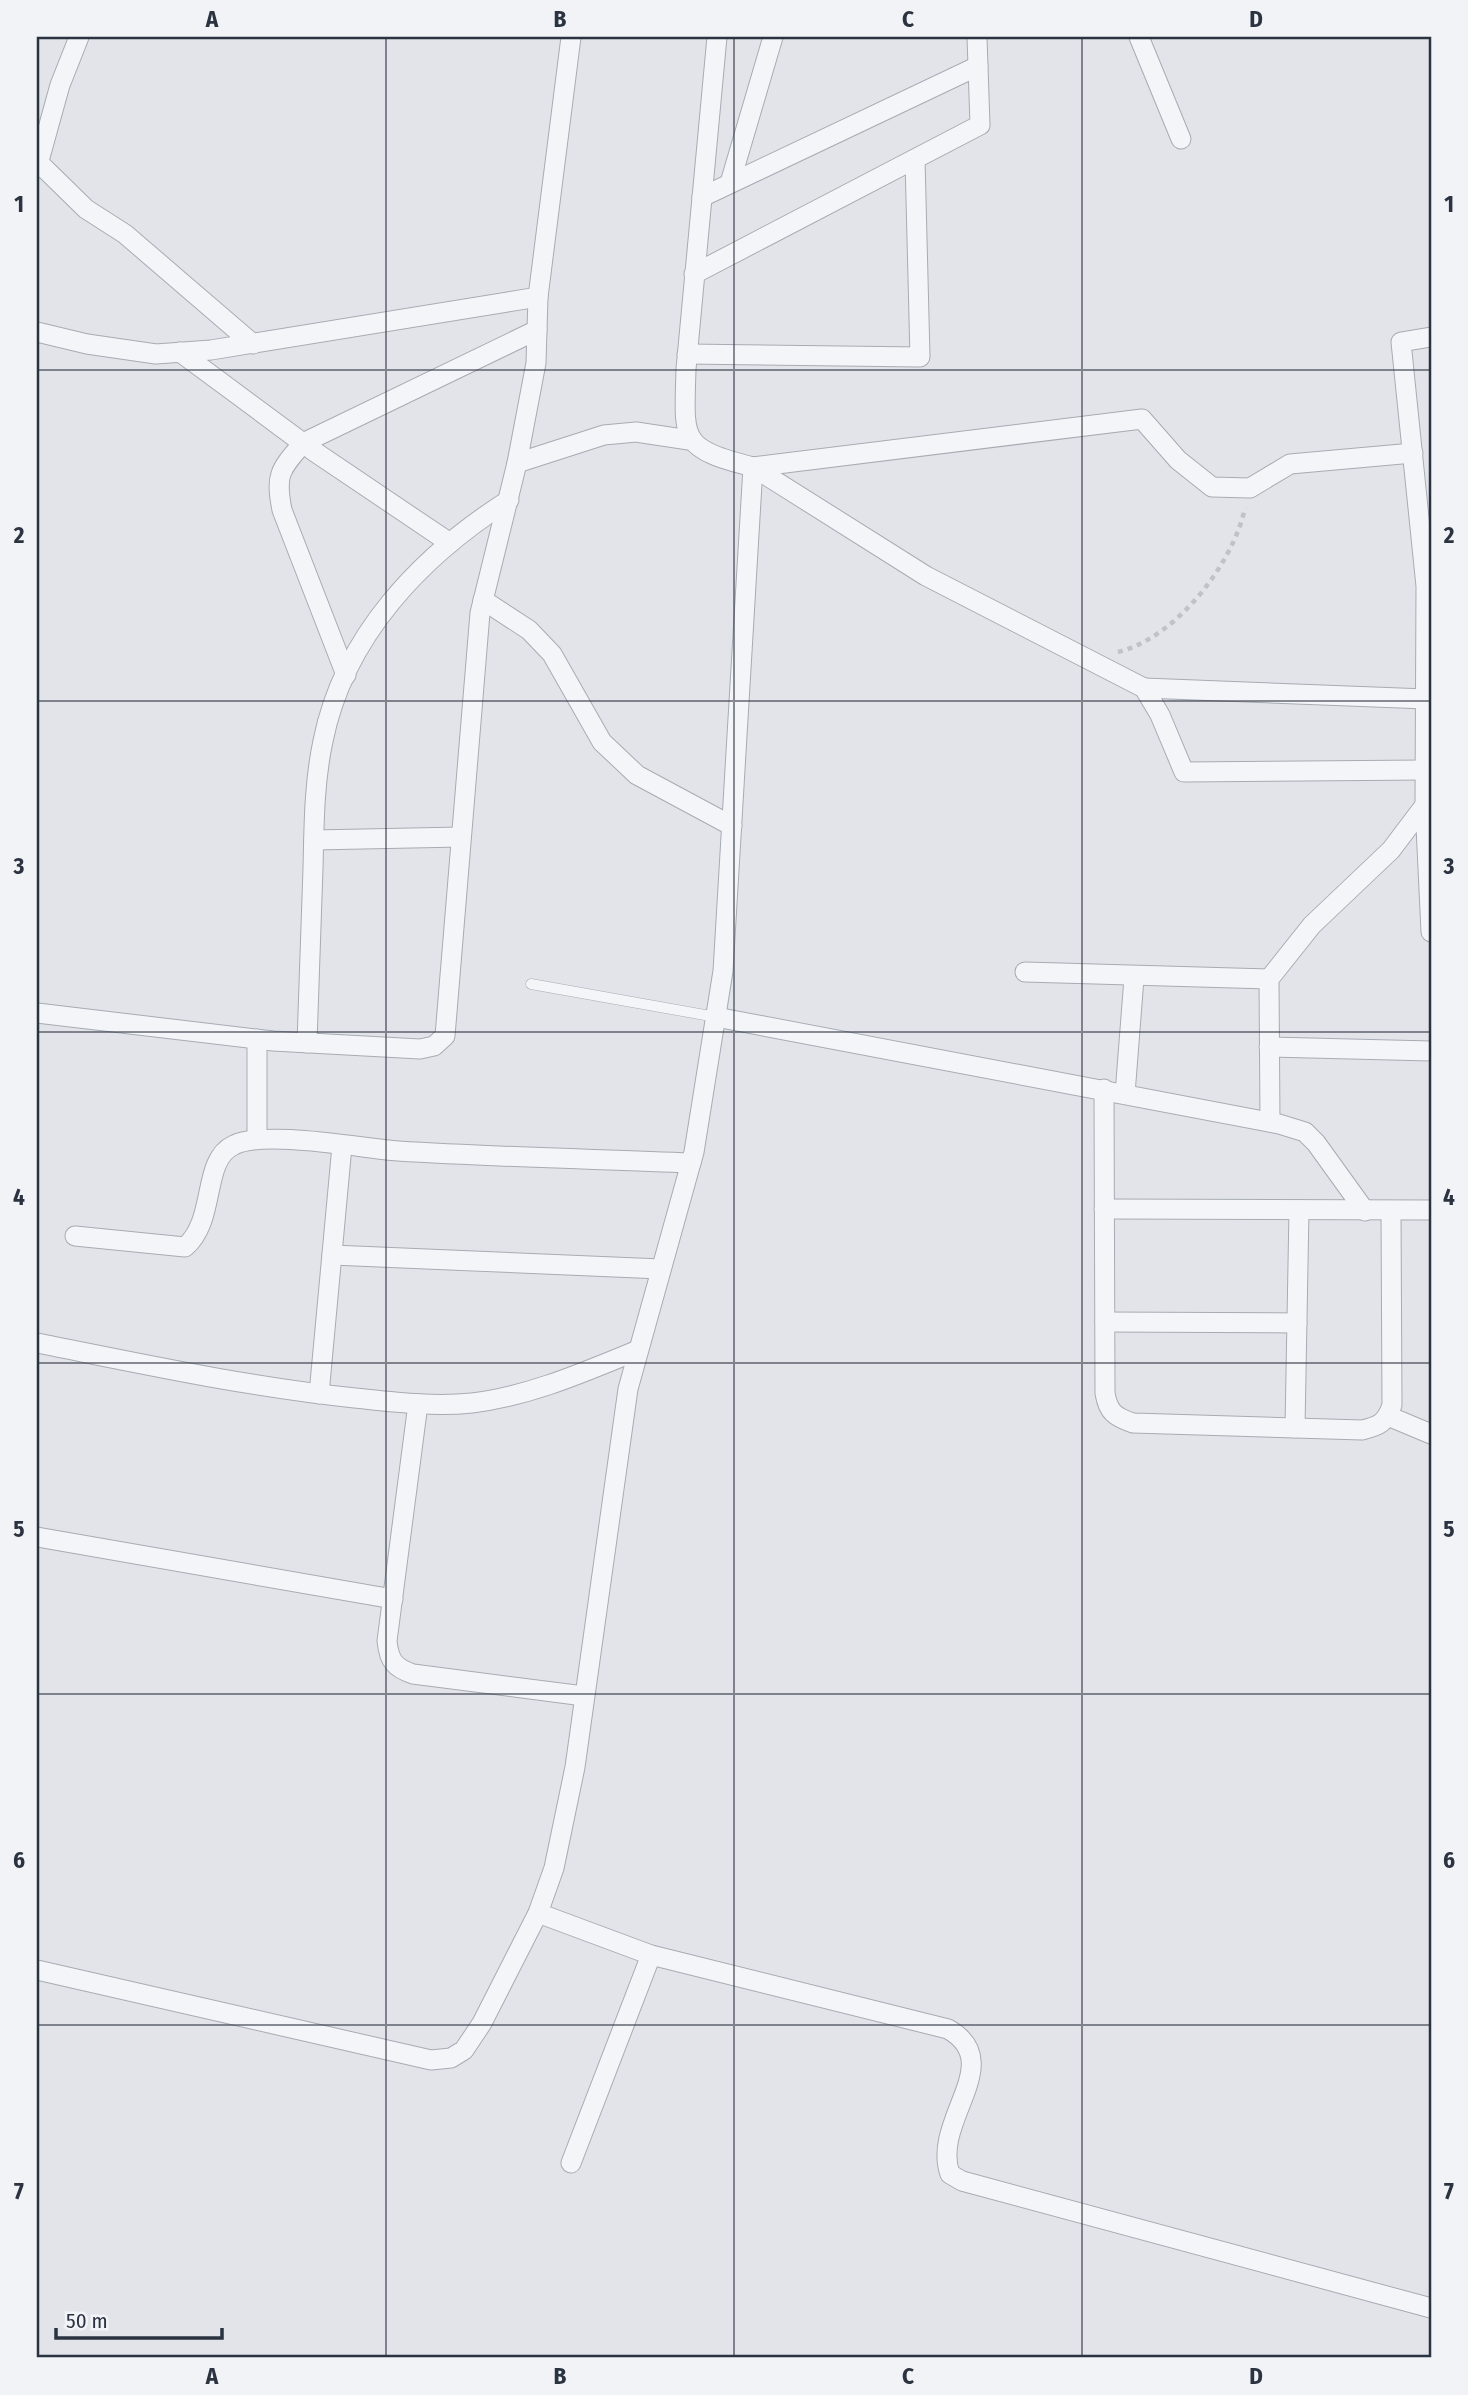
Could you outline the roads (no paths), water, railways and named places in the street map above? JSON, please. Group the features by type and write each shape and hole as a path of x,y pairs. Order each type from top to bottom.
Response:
{"street":[{"path":"79,37 60,85 38,158 86,209 125,234 253,344"},
{"path":"37,1013 307,1043 420,1049 434,1046 445,1036 471,698 483,600 509,500 536,363 538,297 571,37"},
{"path":"717,37 687,354 685,421 689,440 698,449 717,458 753,467 926,576 1144,688 1426,699"},
{"path":"730,183 773,37"},
{"path":"694,274 980,125 977,37"},
{"path":"1139,37 1181,139"},
{"path":"702,197 978,66"},
{"path":"687,354 920,357 915,159"},
{"path":"37,332 88,344 156,354 253,344 538,297"},
{"path":"346,675 300,560 277,483 280,470 303,443 537,330"},
{"path":"1431,337 1401,342 1426,586 1425,805 1431,932"},
{"path":"180,352 303,443 450,543"},
{"path":"753,467 1142,419 1178,460 1212,487 1250,488 1290,464 1413,453"},
{"path":"517,463 604,435 636,432 689,440"},
{"path":"37,1970 431,2060 451,2058 464,2050 482,2023 538,1913 554,1868 575,1767 628,1389 691,1163 723,971 753,467"},
{"path":"307,1043 314,840 323,740 346,675 359,647 398,590 468,526 509,500"},
{"path":"483,600 529,630 552,654 602,741 637,775 732,825"},
{"path":"1144,688 1160,715 1184,772 1427,766"},
{"path":"1270,1122 1269,979 1312,925 1391,850 1425,805"},
{"path":"314,840 461,837"},
{"path":"1025,972 1134,978 1269,979"},
{"path":"1125,1094 1134,978"},
{"path":"716,1017 1104,1089 1270,1122 1304,1132 1316,1143 1365,1211"},
{"path":"257,1039 257,1139"},
{"path":"1269,1047 1431,1051"},
{"path":"1104,1089 1105,1393 1108,1408 1117,1418 1133,1423 1295,1428 1362,1430 1379,1426 1388,1416 1392,1405 1391,1211"},
{"path":"75,1236 185,1247 203,1226 215,1168 221,1156 233,1145 257,1139 342,1146 691,1163"},
{"path":"319,1394 342,1146"},
{"path":"1104,1209 1431,1210"},
{"path":"1295,1428 1299,1210"},
{"path":"332,1255 661,1269"},
{"path":"1105,1322 1297,1323"},
{"path":"37,1343 279,1390 418,1404 471,1403 502,1397 550,1385 638,1350"},
{"path":"418,1404 387,1641 388,1656 397,1668 413,1674 584,1696"},
{"path":"1388,1416 1431,1434"},
{"path":"37,1537 393,1599"},
{"path":"538,1913 650,1955 948,2029 964,2038 972,2050 974,2064 947,2140 946,2161 950,2174 962,2181 1431,2308"},
{"path":"570,2163 650,1955"}],"lane":[{"path":"531,984 716,1017"}]}
